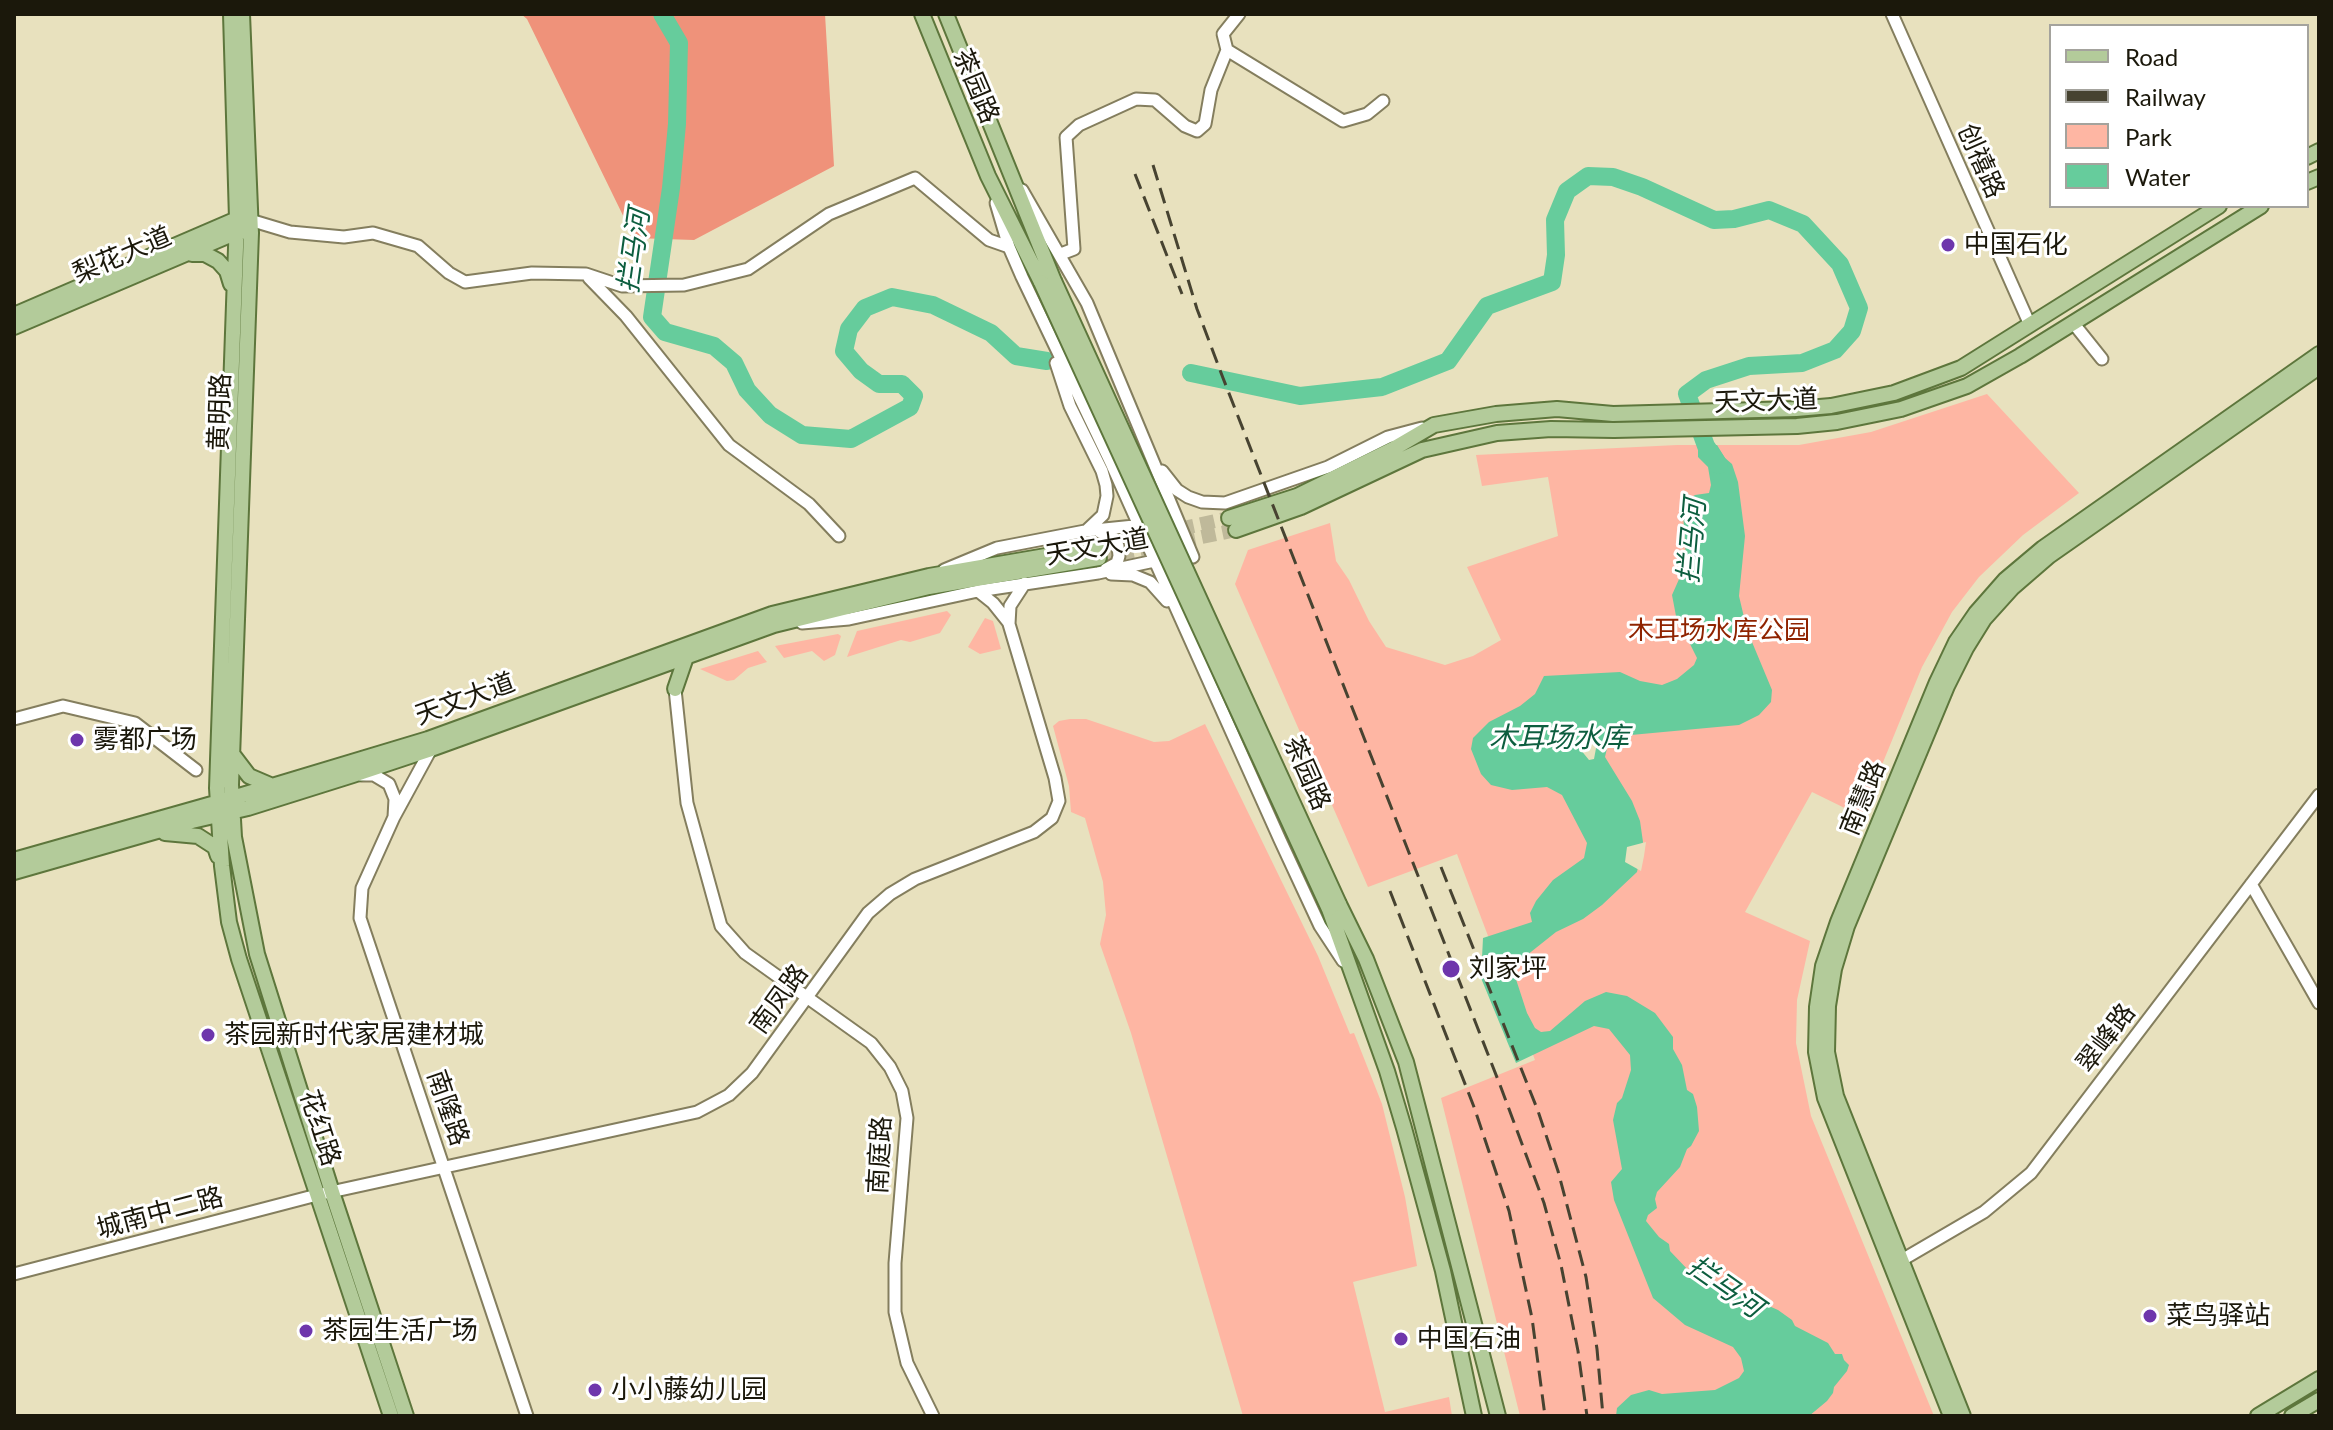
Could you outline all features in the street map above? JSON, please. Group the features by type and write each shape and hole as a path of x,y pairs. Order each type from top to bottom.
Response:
{"main road":[{"name":"黄明路","path":"225,806 217,788 235,294 244,226 231,14"},
{"name":"黄明路","path":"225,806 233,755 244,226 242,14"},
{"name":"茶园路","path":"922,14 988,176 1048,282 1334,906 1366,959 1412,1081 1498,1416"},
{"name":"茶园路","path":"946,14 989,124 1012,172 1048,282"},
{"name":"天文大道","path":"1230,517 1297,496 1393,449 1434,425 1496,414 1545,410 1613,414 1796,409 1831,406 1894,393 1961,368 2216,208"},
{"name":"天文大道","path":"1230,517 1301,507 1422,450 1497,433 1551,429 1797,426 1837,422 1901,409 1967,386 2074,324 2258,208"},
{"name":"梨花大道","path":"14,327 244,226"},
{"name":"梨花大道","path":"14,315 244,226"},
{"path":"183,255 205,254 218,261 227,271 235,294"},
{"name":"南慧路","path":"1963,1416 1825,1098 1816,1052 1817,1007 1823,966 1838,922 1937,682 1956,642 1976,613 2005,580 2043,548 2319,354"},
{"name":"南慧路","path":"1951,1416 1836,1096 1827,1052 1828,1006 1834,969 1847,926 1947,686 1984,619 2012,588 2049,556 2319,367"},
{"name":"天文大道","path":"14,860 353,775 774,625 929,587 1099,559"},
{"name":"天文大道","path":"14,872 157,832 270,785 428,739 772,614 929,576 1099,559"},
{"path":"648,670 675,689 686,657"},
{"path":"233,755 249,776 270,785"},
{"name":"花红路","path":"225,806 222,866 229,922 239,959 406,1416"},
{"name":"花红路","path":"225,806 257,954 391,1416"},
{"path":"157,832 198,836 206,840 215,847 222,866"},
{"name":"茶园路","path":"1334,906 1349,970 1387,1071 1404,1128 1443,1271 1474,1416"},
{"path":"239,959 237,941 240,935 247,936 257,954"},
{"path":"2258,1416 2319,1379"},
{"path":"2292,1416 2319,1400"}],"street":[{"path":"1061,254 1074,249 1066,137 1079,125 1136,99 1155,100 1185,126 1197,131 1205,124 1211,90 1227,50 1223,34 1239,14"},
{"name":"创禧路","path":"1892,14 2030,325"},
{"path":"1227,50 1343,121 1367,114 1383,101"},
{"name":"茶园路","path":"1012,172 1087,303 1193,557"},
{"name":"茶园路","path":"988,176 1009,247 1044,324 1112,465 1320,926 1349,970"},
{"path":"244,226 344,237 373,233 418,246 449,273 465,282 532,273 586,274 622,286 684,285 748,269 829,214 915,178 989,240 1009,247"},
{"path":"586,274 626,316 729,445 809,504 839,536"},
{"path":"1044,324 1070,406 1106,485 1103,515 1085,531"},
{"path":"2074,324 2102,359"},
{"path":"1112,465 1128,480 1136,480 1149,469 1149,452"},
{"path":"1149,452 1177,490 1230,517"},
{"name":"天文大道","path":"929,576 997,548 1085,531 1176,519"},
{"path":"1085,531 1104,532 1113,537 1118,546 1117,563 1099,559"},
{"name":"天文大道","path":"774,625 849,619 1025,583 1099,559 1193,557"},
{"path":"1099,559 1150,582 1182,621"},
{"path":"1009,624 1010,606 1025,583"},
{"path":"978,591 993,603 1009,624"},
{"name":"南凤路","path":"324,1193 697,1112 729,1095 752,1073 868,913 890,894 915,879 1034,832 1052,818 1059,801 1055,778 1009,624"},
{"name":"南庭路","path":"675,689 687,803 721,926 745,953 871,1043 890,1067 902,1091 907,1118 893,1288 895,1312 907,1363 933,1416"},
{"path":"14,719 63,706 135,723 196,770"},
{"name":"南隆路","path":"431,749 394,817 362,888 360,918 527,1416"},
{"path":"353,775 374,775 389,784 395,799 394,817"},
{"name":"翠峰路","path":"1896,1264 1984,1212 2031,1173 2319,795"},
{"path":"2251,884 2319,1003"},
{"name":"城南中二路","path":"14,1274 324,1193"}],"green space":[{"name":"木耳场水库公园","path":"1987,394 2079,493 2023,535 1979,577 1952,612 1922,667 1861,816 1812,792 1745,912 1810,941 1797,1000 1796,1043 1811,1116 1934,1416 1520,1416 1441,1098 1535,1060 1457,854 1368,887 1235,584 1248,550 1330,523 1336,561 1386,647 1445,665 1473,656 1501,640 1467,567 1558,536 1548,477 1482,486 1476,455 1677,445 1799,445 1871,432"},
{"path":"947,611 951,615 940,633 910,642 901,640 847,657 857,631"},
{"path":"985,618 993,621 1001,649 980,654 968,647"},
{"path":"838,634 841,636 835,655 824,661 812,651 784,658 775,646"},
{"path":"758,651 767,662 748,668 734,680 727,681 700,669"},
{"path":"1070,719 1086,719 1154,742 1169,741 1205,724 1318,956 1350,1034 1354,1033 1382,1104 1405,1197 1417,1266 1353,1282 1385,1412 1449,1397 1452,1416 1243,1416 1131,1033 1100,944 1106,915 1103,882 1085,818 1071,812 1069,786 1053,726"}],"shaded area":[{"path":"521,14 825,14 834,166 694,240 634,238 527,19"}],"water":[{"name":"木耳场水库","path":"1698,445 1717,445 1732,464 1738,482 1745,536 1739,596 1747,630 1772,690 1771,702 1759,715 1739,725 1617,737 1608,744 1605,757 1632,801 1640,821 1643,842 1637,872 1602,905 1583,919 1556,932 1512,967 1527,1013 1535,1028 1541,1032 1550,1031 1585,1001 1606,992 1627,996 1655,1013 1673,1037 1673,1049 1682,1065 1687,1090 1693,1094 1697,1107 1699,1131 1680,1167 1657,1192 1657,1208 1646,1221 1690,1272 1695,1268 1719,1284 1778,1310 1795,1326 1828,1343 1835,1354 1842,1354 1849,1365 1847,1371 1827,1401 1809,1416 1616,1416 1617,1408 1631,1395 1649,1390 1662,1394 1715,1390 1739,1378 1744,1371 1741,1358 1733,1347 1685,1325 1653,1298 1614,1200 1611,1182 1622,1169 1613,1120 1631,1070 1630,1055 1609,1029 1594,1026 1516,1063 1481,978 1483,938 1532,922 1530,913 1536,901 1553,880 1584,858 1587,843 1562,795 1547,787 1512,790 1491,785 1481,774 1471,749 1473,738 1489,722 1520,706 1535,694 1544,676 1620,672 1640,681 1662,685 1677,679 1694,665 1697,658 1676,616 1672,595 1686,558 1685,501 1695,495 1709,493 1711,485 1708,467 1698,457"}],"pier":[{"path":"1585,737 1597,743 1594,759 1589,760 1580,749"},
{"path":"1646,842 1641,871 1625,862 1627,847"}],"waterway":[{"name":"拦马河","path":"662,14 679,43 677,124 671,188 652,317 665,332 714,346 734,363 747,390 770,415 802,435 851,439 910,407 914,396 902,384 879,384 861,371 844,351 849,329 865,308 892,297 933,305 991,333 1016,356 1047,361"},
{"name":"拦马河","path":"1191,373 1300,396 1382,387 1448,361 1487,306 1552,282 1556,255 1555,220 1567,191 1588,176 1613,177 1714,220 1734,219 1769,210 1803,224 1840,264 1859,308 1852,331 1835,350 1802,363 1749,366 1706,380 1687,394 1706,446 1719,465"}],"tunnel":[{"path":"1098,547 1229,518"},
{"path":"1099,558 1236,530"}],"railway":[{"path":"1153,165 1197,309 1544,1203 1561,1265 1587,1416"},
{"path":"1135,174 1182,294"},
{"path":"1441,867 1538,1111 1558,1171 1586,1277 1603,1416"},
{"path":"1390,891 1474,1107 1509,1211 1532,1318 1545,1416"}],"place":[{"name":"中国石化","path":"1948,245"},
{"name":"雾都广场","path":"77,740"},
{"name":"刘家坪","path":"1451,969"},
{"name":"茶园新时代家居建材城","path":"208,1035"},
{"name":"菜鸟驿站","path":"2150,1316"},
{"name":"茶园生活广场","path":"306,1331"},
{"name":"中国石油","path":"1401,1339"},
{"name":"小小藤幼儿园","path":"595,1390"}]}
